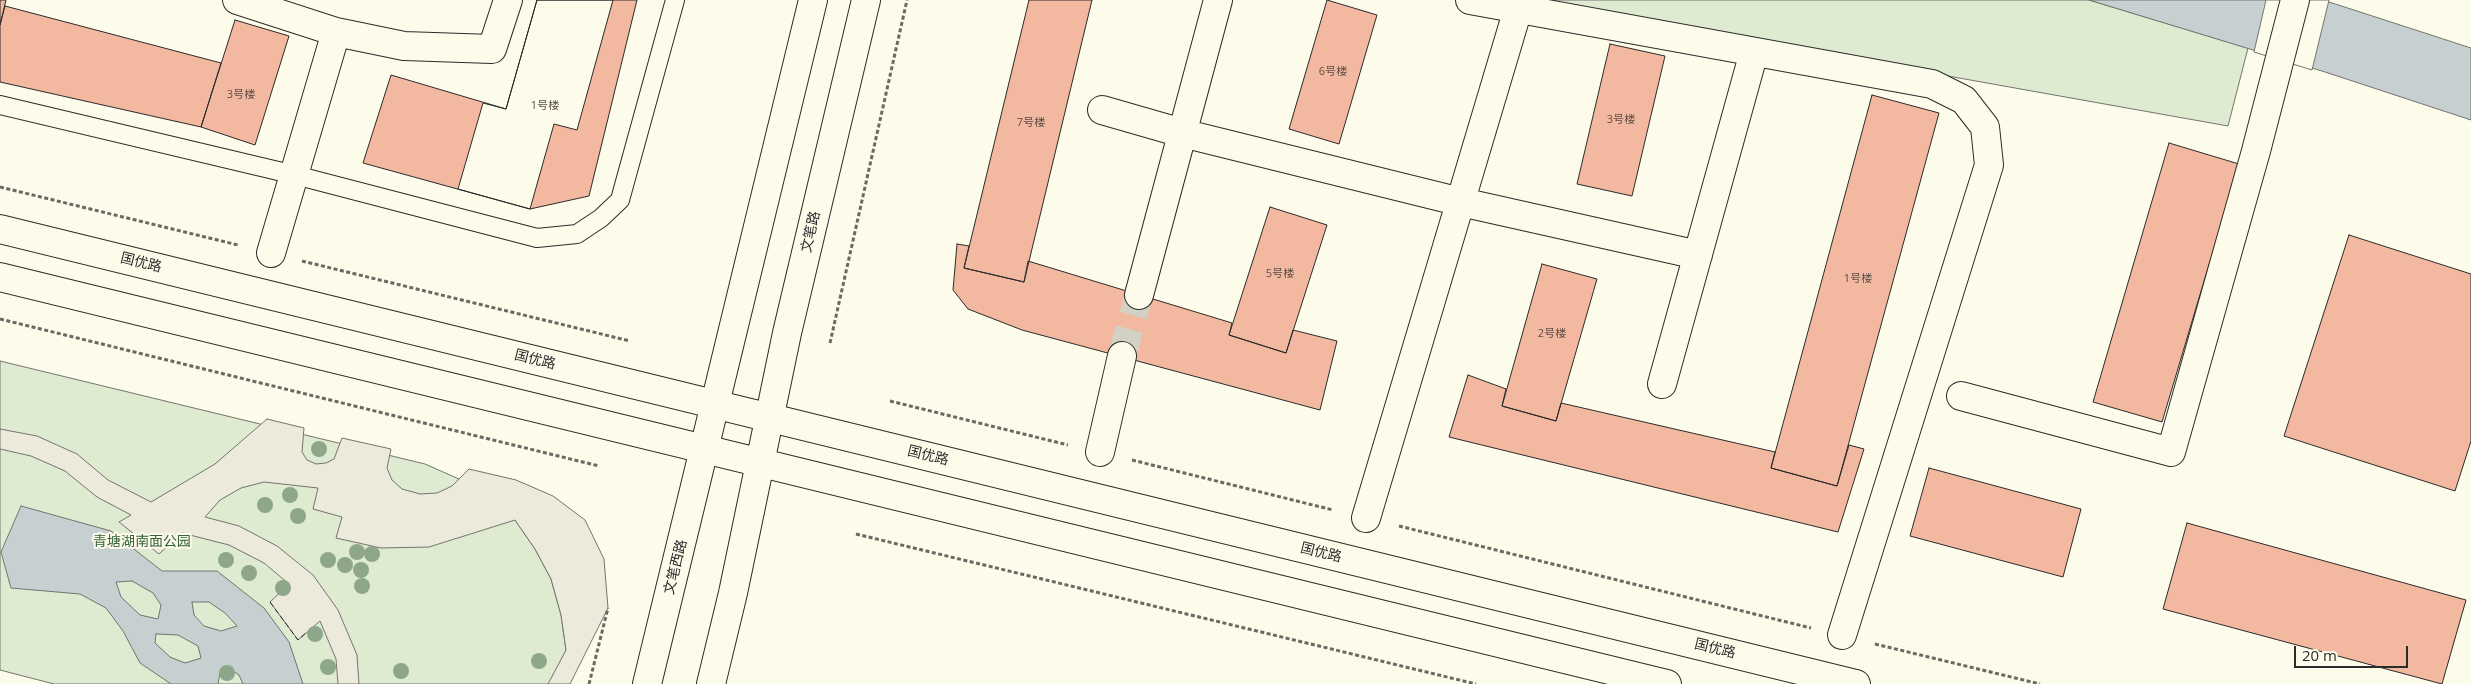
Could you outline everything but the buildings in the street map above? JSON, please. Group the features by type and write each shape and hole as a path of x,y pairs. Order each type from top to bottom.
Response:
{"main road":[{"path":"237,0 336,32 404,46 492,49 508,0"},
{"path":"704,450 814,0"},
{"name":"文笔路","path":"760,464 866,0"},
{"path":"1139,295 1218,0"},
{"path":"1470,0 1932,84 1964,100 1985,127 1989,165 1842,635"},
{"path":"1962,396 2171,452 2295,0"},
{"path":"1366,518 1518,9"},
{"path":"271,253 336,32"},
{"path":"1662,384 1754,52"},
{"path":"1102,110 1182,133 1461,202 1698,255"},
{"name":"国优路","path":"0,229 1856,684"},
{"path":"0,277 1667,684"},
{"path":"1100,452 1122,356"},
{"name":"文笔西路","path":"647,684 704,450"},
{"path":"711,684 733,594 760,464"}],"lane":[{"path":"0,105 294,175 538,238 577,234 601,218 620,200 675,0"}],"path":[{"path":"830,343 907,0"},
{"path":"0,187 630,341"},
{"path":"0,319 599,466"},
{"path":"890,401 2040,684"},
{"path":"856,534 1476,684"},
{"path":"589,684 608,608"}],"green space":[{"path":"1522,0 2089,0 2248,48 2228,126"},
{"name":"青塘湖南面公园","path":"0,361 425,464 459,479 515,520 535,549 551,579 561,615 566,650 562,684 54,684 0,670"}],"shaded area":[{"path":"2089,0 2323,0 2471,48 2471,120 2322,71"},
{"path":"267,419 304,428 302,452 307,460 316,464 326,463 334,459 342,438 391,449 387,468 392,480 402,489 420,494 437,493 452,486 469,469 516,480 553,496 585,520 604,559 608,608 570,684 548,684 566,650 561,615 551,579 535,549 515,520 429,547 381,548 336,538 342,517 313,509 318,488 264,482 241,488 220,500 205,517 239,526 277,546 313,575 338,610 357,655 359,684 338,684 336,659 320,621 298,640 270,602 289,584 264,563 229,545 182,533 159,554 119,522 131,515 97,497 65,471 31,456 0,449 0,429 37,436 77,454 108,480 151,502 215,464"},
{"path":"21,506 111,531 162,571 217,571 264,608 289,642 303,684 243,684 239,675 227,667 220,673 218,684 171,684 140,663 123,631 106,608 80,594 11,588 1,552","holes":["132,581 153,593 161,605 158,619 140,615 121,597 116,582","192,602 209,602 225,613 237,626 221,631 204,626 194,615","156,634 178,635 198,646 201,658 185,663 170,657 155,643"]}],"pier":[{"path":"2266,0 2329,0 2312,70 2254,52"}],"tunnel":[{"path":"1122,356 1139,295"}],"fence":[{"path":"270,602 298,640 307,632"}]}
